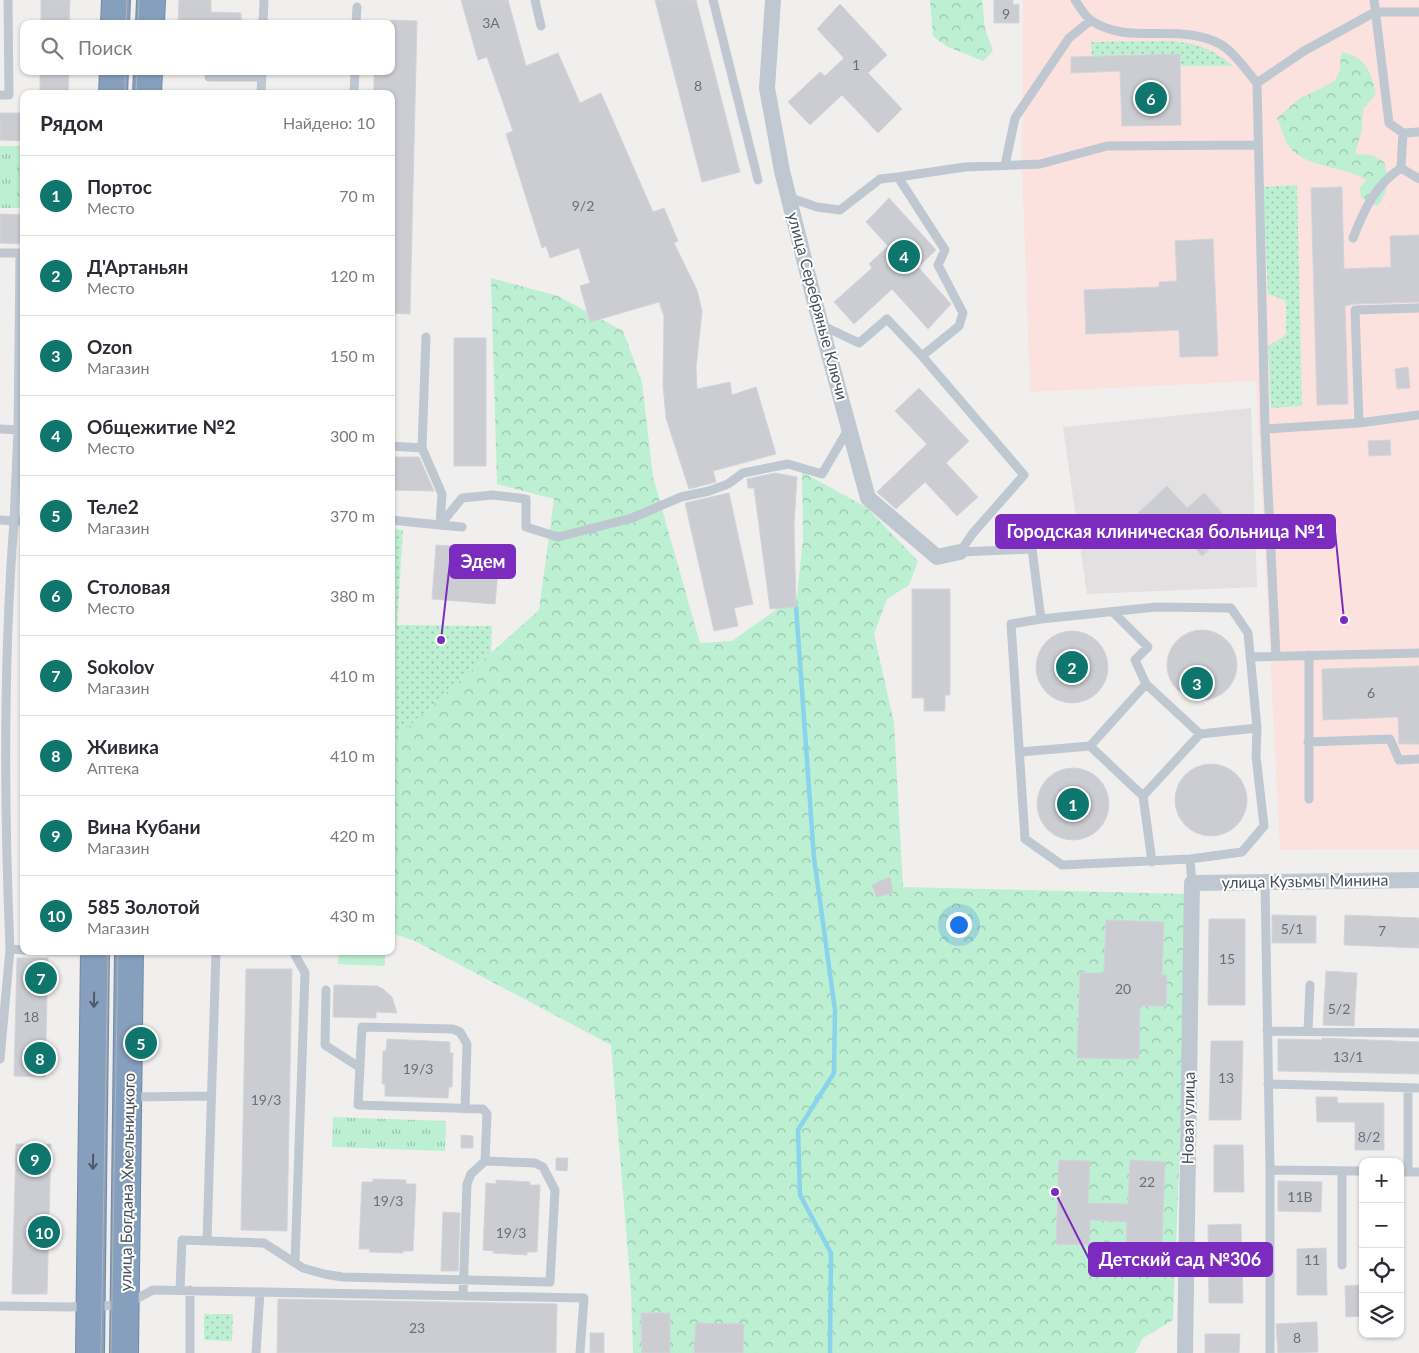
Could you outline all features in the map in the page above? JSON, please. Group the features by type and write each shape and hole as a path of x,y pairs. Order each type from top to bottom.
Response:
{"highway":[{"path":"115,20 116,0"},
{"path":"150,20 151,0"},
{"path":"113,90 114,75"},
{"path":"147,90 148,75"},
{"path":"90,1353 95,955"},
{"name":"улица Богдана Хмельницкого","path":"124,1353 129,1097 129,955"}],"street":[{"name":"улица Серебряные Ключи","path":"773,0 767,88 788,197 868,498 937,557 960,552"},
{"name":"улица Кузьмы Минина","path":"1192,883 1419,880"},
{"name":"Новая улица","path":"1185,1353 1192,883"}],"lane":[{"path":"0,95 9,95 8,0"},
{"path":"263,20 264,0"},
{"path":"535,0 541,26"},
{"path":"713,0 758,180"},
{"path":"1075,0 1090,21 1122,33 1180,32 1204,37 1222,45 1257,83 1257,145 1266,411 1264,428 1276,656"},
{"path":"1374,0 1389,123 1403,132 1419,132"},
{"path":"356,20 357,7"},
{"path":"1257,83 1304,51 1375,12 1419,12"},
{"path":"1006,165 1015,118 1069,38 1090,21"},
{"path":"210,77 245,75"},
{"path":"261,90 262,75"},
{"path":"354,90 355,75"},
{"path":"1401,168 1403,132"},
{"path":"788,197 817,207 840,210 880,179 965,167 1040,164 1106,146 1257,145"},
{"path":"1401,168 1419,179"},
{"path":"1353,238 1365,207 1386,178 1401,168"},
{"path":"898,177 945,250 938,265 963,313 959,326 922,356"},
{"path":"0,253 20,253"},
{"path":"1359,423 1355,310 1419,308"},
{"path":"821,324 859,343 887,319 922,356 1024,474 973,533 960,552"},
{"path":"426,338 422,448 442,494 440,525"},
{"path":"1264,428 1359,423 1419,415"},
{"path":"0,1058 10,949 4,910 4,593 14,521 20,417"},
{"path":"440,525 462,498 493,495 526,500 526,527 558,537 632,518 680,497 709,491 728,484 744,473 788,464 822,474 850,426"},
{"path":"0,429 18,430"},
{"path":"395,446 422,448"},
{"path":"0,520 20,521"},
{"path":"395,520 462,527"},
{"path":"960,552 1032,549 1041,619"},
{"path":"1156,607 1231,608 1248,633 1257,728 1256,756 1264,826 1242,852 1190,860 1062,865 1025,839 1011,624 1113,612 1156,607"},
{"path":"1113,612 1148,647 1135,660 1146,684 1200,734"},
{"path":"1250,657 1419,653"},
{"path":"1309,656 1309,799"},
{"path":"1020,752 1090,746 1146,684"},
{"path":"1143,796 1200,734 1257,728"},
{"path":"1308,742 1390,739 1399,760 1419,759"},
{"path":"1090,746 1143,796 1152,862"},
{"path":"1190,860 1192,883"},
{"path":"1265,882 1270,1170 1270,1353"},
{"path":"10,949 20,950"},
{"path":"207,1241 216,955"},
{"path":"295,955 305,973 295,1263"},
{"path":"1308,1032 1310,986"},
{"path":"326,990 330,1001 325,1045 359,1067"},
{"path":"463,1296 467,1184 471,1174 485,1161 487,1114 483,1110 358,1105 361,1030 365,1026 456,1030 467,1044 465,1109"},
{"path":"1267,1031 1419,1033"},
{"path":"1268,1084 1419,1088"},
{"path":"1408,1088 1404,1172 1419,1172"},
{"path":"129,1097 211,1096"},
{"path":"180,1290 182,1240 264,1243 295,1263 324,1274 342,1277 449,1276 463,1281 546,1284 552,1278 556,1190 544,1167 535,1163 485,1161"},
{"path":"1270,1170 1359,1171"},
{"path":"1342,1171 1342,1264"},
{"path":"0,1306 125,1305 153,1290 584,1298 580,1353"},
{"path":"190,1290 190,1353"},
{"path":"256,1353 260,1292"}],"shaded area":[{"path":"1023,0 1419,0 1419,849 1280,850 1256,381 1030,392 1022,167"},
{"path":"1251,408 1257,587 1087,594 1063,427"}],"green space":[{"path":"930,0 982,0 985,29 993,51 983,61 946,46 933,36"},
{"path":"1166,41 1202,47 1210,50 1233,66 1181,66 1180,55 1092,56 1091,42"},
{"path":"1341,52 1362,61 1369,72 1376,94 1363,109 1362,130 1355,154 1372,155 1384,162 1387,185 1378,206 1361,198 1360,188 1366,180 1357,175 1302,158 1287,143 1277,118 1299,99 1335,81 1340,70"},
{"path":"0,146 20,146 20,208 0,208"},
{"path":"1297,185 1302,406 1271,408 1268,346 1286,335 1286,301 1268,294 1263,187"},
{"path":"491,278 558,296 623,331 642,382 653,477 700,643 732,641 797,595 803,539 802,472 866,507 918,561 909,585 887,599 874,634 894,723 903,887 1190,894 1173,1320 1143,1338 1135,1353 633,1353 631,1291 611,1045 415,941 395,934 395,736 408,727 539,610 554,499 497,484"},
{"path":"395,529 403,530 397,625 492,626 491,653 408,727 395,736"},
{"path":"339,955 385,955 385,966 338,964"},
{"path":"333,1117 446,1121 445,1151 332,1147"},
{"path":"204,1314 233,1314 232,1341 204,1340"}],"building":[{"path":"41,0 70,0 69,20 41,20"},
{"path":"179,0 211,0 211,12 241,13 241,20 178,20"},
{"path":"461,0 508,0 526,66 558,53 580,103 601,93 653,212 664,208 678,241 674,243 697,290 702,311 696,368 697,389 730,382 732,395 756,387 776,454 713,471 716,482 689,489 666,418 663,385 664,316 659,302 590,322 580,286 590,283 579,248 550,258 546,246 542,248 506,134 513,131 487,57 478,60"},
{"path":"655,0 696,0 740,172 702,182"},
{"path":"994,0 1013,0 1013,5 1019,4 1019,23 994,23"},
{"path":"840,4 887,55 868,73 902,109 878,133 842,95 810,125 788,102 820,72 825,76 844,58 817,29"},
{"path":"395,20 417,21 410,314 395,313 395,90 374,90 374,75 395,75"},
{"path":"1180,54 1181,125 1122,126 1120,71 1071,73 1071,57"},
{"path":"40,75 69,75 68,90 40,90"},
{"path":"0,113 20,113 20,141 0,140"},
{"path":"1342,187 1344,269 1391,267 1390,236 1419,235 1419,302 1345,306 1348,404 1317,405 1311,188"},
{"path":"889,198 936,250 918,267 951,304 928,329 892,289 854,324 834,302 872,268 869,264 888,246 866,222"},
{"path":"0,214 20,215 20,244 0,243"},
{"path":"1213,239 1218,356 1180,357 1179,330 1086,334 1084,290 1159,287 1159,282 1177,281 1175,241"},
{"path":"454,338 486,338 486,466 454,466"},
{"path":"1408,367 1410,388 1397,389 1395,369"},
{"path":"919,388 969,441 946,463 978,497 957,516 925,482 896,509 877,492 927,444 895,411"},
{"path":"1390,440 1391,455 1369,456 1368,441"},
{"path":"395,457 419,457 434,491 395,490"},
{"path":"775,473 797,477 794,525 796,607 770,609 754,488 748,488 747,479"},
{"path":"1167,486 1187,508 1204,493 1234,526 1202,556 1179,530 1163,545 1136,515"},
{"path":"729,493 753,604 734,608 738,626 714,631 685,503"},
{"path":"436,545 500,549 495,604 432,599"},
{"path":"912,589 950,589 950,695 945,695 945,711 924,711 924,698 912,698"},
{"path":"1202,630 1215,633 1227,640 1234,652 1237,665 1234,678 1227,690 1215,697 1202,700 1189,697 1177,690 1170,678 1167,665 1170,652 1177,640 1189,633"},
{"path":"1072,631 1092,637 1102,647 1108,667 1102,687 1092,697 1072,703 1052,697 1042,687 1036,667 1042,647 1052,637"},
{"path":"1419,666 1419,744 1399,744 1398,717 1323,720 1322,669"},
{"path":"1211,764 1231,770 1241,780 1247,800 1241,820 1231,830 1211,836 1191,830 1181,820 1175,800 1181,780 1191,770"},
{"path":"1073,768 1093,774 1103,784 1109,804 1103,824 1093,834 1073,840 1053,834 1043,824 1037,804 1043,784 1053,774"},
{"path":"890,877 893,893 876,897 872,885"},
{"path":"1272,915 1316,916 1316,943 1272,943"},
{"path":"1345,915 1419,918 1419,948 1344,945"},
{"path":"1209,919 1245,919 1245,1005 1208,1005"},
{"path":"1106,920 1164,922 1162,975 1167,975 1166,1006 1140,1006 1139,1059 1077,1058 1080,973 1104,973"},
{"path":"17,958 48,958 45,1077 14,1076"},
{"path":"246,969 292,969 287,1231 241,1230"},
{"path":"1326,971 1357,973 1354,1026 1323,1025"},
{"path":"334,985 377,986 392,997 397,1013 376,1012 376,1018 333,1017"},
{"path":"1322,1038 1419,1042 1419,1074 1278,1071 1278,1039 1322,1040"},
{"path":"387,1039 450,1042 450,1053 453,1053 452,1087 449,1087 448,1098 385,1096 385,1084 382,1084 383,1051 386,1051"},
{"path":"1211,1041 1243,1041 1241,1120 1209,1120"},
{"path":"1316,1097 1337,1097 1338,1103 1384,1103 1384,1150 1355,1150 1355,1122 1317,1122"},
{"path":"461,1135 473,1136 473,1148 461,1148"},
{"path":"16,1144 51,1144 47,1294 12,1294"},
{"path":"1214,1145 1243,1145 1244,1192 1214,1192"},
{"path":"556,1158 568,1158 567,1171 556,1170"},
{"path":"1059,1160 1090,1161 1088,1203 1128,1204 1130,1160 1165,1162 1162,1245 1126,1243 1127,1222 1090,1220 1089,1245 1056,1244"},
{"path":"373,1179 406,1180 406,1184 416,1184 413,1251 403,1251 403,1253 369,1252 370,1249 359,1249 362,1182 373,1182"},
{"path":"496,1180 530,1182 530,1185 540,1185 537,1252 527,1252 527,1255 493,1253 494,1251 483,1250 486,1183 496,1184"},
{"path":"1278,1181 1322,1182 1321,1212 1278,1211"},
{"path":"443,1212 460,1213 458,1271 441,1271"},
{"path":"1241,1224 1243,1303 1209,1303 1208,1225"},
{"path":"1326,1248 1327,1295 1297,1295 1297,1249"},
{"path":"1359,1285 1359,1316 1346,1317 1345,1286"},
{"path":"278,1299 557,1304 556,1353 277,1353"},
{"path":"641,1313 670,1313 670,1353 642,1353"},
{"path":"1317,1322 1318,1352 1278,1353 1276,1324"},
{"path":"696,1323 744,1324 743,1353 694,1353"},
{"path":"590,1333 604,1333 604,1353 590,1353"},
{"path":"1205,1334 1240,1334 1239,1353 1205,1353"}],"waterway":[{"path":"796,607 814,858 835,1010 834,1073 798,1130 800,1195 831,1253 830,1353"}],"tram line":[{"path":"126,20 127,0"},
{"path":"138,20 139,0"},
{"path":"125,75 125,90"},
{"path":"136,90 137,75"},
{"path":"101,1353 108,955"},
{"path":"111,1353 118,955"}],"place":[{"name":"Столовая","path":"1151,98"},
{"name":"Общежитие №2","path":"904,256"},
{"name":"Городская клиническая больница №1","path":"1344,620"},
{"name":"Эдем","path":"441,640"},
{"name":"Д'Артаньян","path":"1072,667"},
{"name":"Ozon","path":"1197,683"},
{"name":"Портос","path":"1073,804"},
{"name":"Sokolov","path":"41,978"},
{"name":"Теле2","path":"141,1043"},
{"name":"Живика","path":"40,1058"},
{"name":"Вина Кубани","path":"35,1159"},
{"name":"Детский сад №306","path":"1055,1192"},
{"name":"585 Золотой","path":"44,1232"}]}
